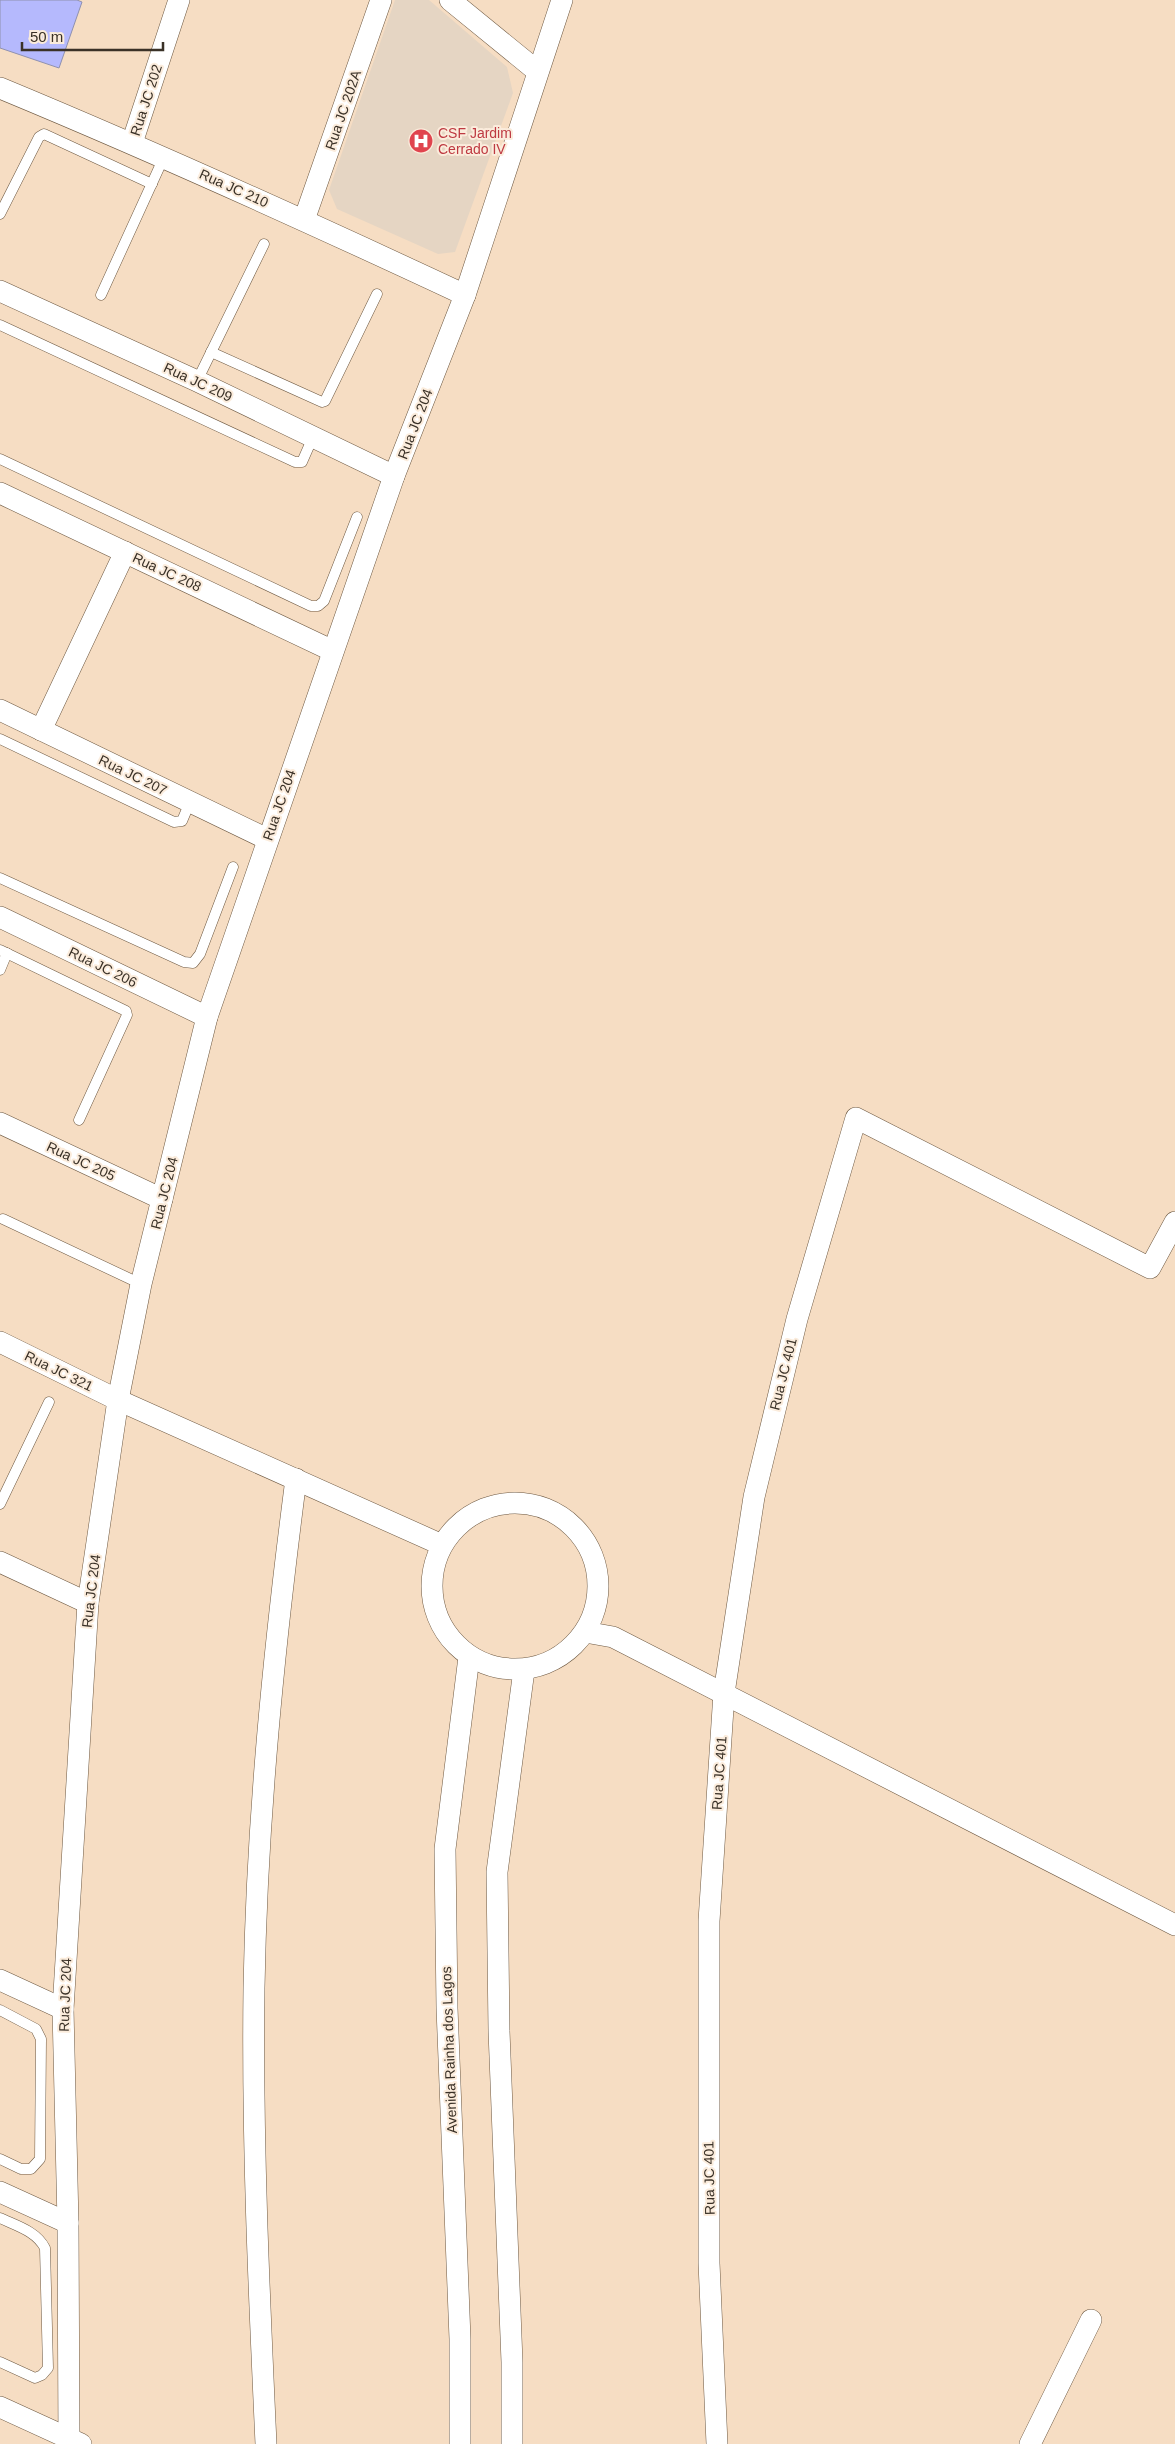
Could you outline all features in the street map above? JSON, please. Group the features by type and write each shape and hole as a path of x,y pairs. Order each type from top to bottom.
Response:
{"street":[{"name":"Rua JC 202","path":"132,143 179,0"},
{"name":"Rua JC 202A","path":"304,220 381,0"},
{"path":"450,0 537,71"},
{"name":"Rua JC 204","path":"73,2443 63,2009 88,1603 118,1400 141,1284 207,1017 394,476 465,295 537,71 562,0"},
{"name":"Rua JC 210","path":"0,88 164,157 465,295"},
{"name":"Rua JC 209","path":"0,291 197,381 394,476"},
{"name":"Rua JC 208","path":"0,493 333,651"},
{"path":"41,730 125,552"},
{"name":"Rua JC 207","path":"0,710 267,839"},
{"name":"Rua JC 206","path":"0,917 207,1017"},
{"name":"Rua JC 401","path":"717,2444 709,2263 709,1921 724,1693 754,1497 797,1318 856,1118 1150,1268 1175,1222"},
{"name":"Rua JC 205","path":"0,1123 162,1199"},
{"name":"Rua JC 321","path":"0,1342 118,1400 442,1545"},
{"path":"266,2444 253,2092 254,1986 264,1773 282,1586 296,1479"},
{"path":"523,1502 549,1508 578,1530 595,1562 598,1598 585,1632 559,1658 524,1670 496,1668 469,1657 446,1634 433,1604 432,1572 442,1545 466,1517 496,1504 523,1502"},
{"path":"0,1562 88,1603"},
{"path":"585,1632 613,1637 1175,1925"},
{"name":"Avenida Rainha dos Lagos","path":"460,2444 460,2339 447,2008 445,1849 469,1657"},
{"path":"512,2444 512,2362 499,2031 497,1872 524,1670"},
{"path":"0,1980 63,2009"},
{"path":"0,2192 68,2224"},
{"path":"1030,2444 1091,2320"},
{"path":"0,2407 73,2443"}],"lane":[{"path":"0,214 39,137 44,134 48,134 152,184"},
{"path":"101,295 164,157"},
{"path":"197,381 264,244"},
{"path":"211,352 322,402 377,294"},
{"path":"0,325 295,462 302,462 313,437"},
{"path":"0,459 311,606 318,606 324,601 357,517"},
{"path":"0,739 174,822 182,821 190,802"},
{"path":"0,878 184,962 193,963 200,954 233,867"},
{"path":"0,970 4,951 126,1011 126,1015 79,1120"},
{"path":"3,1219 141,1284"},
{"path":"0,1504 48,1402"},
{"path":"0,2010 36,2029 41,2039 40,2159 31,2168 21,2169 0,2159"},
{"path":"0,2218 33,2233 40,2239 45,2248 48,2368 42,2375 35,2378 0,2362"}],"shaded area":[{"name":"CSF Jardim Cerrado IV","path":"395,0 429,0 507,67 513,93 455,252 438,254 337,209 329,190"}],"building":[{"path":"0,0 77,0 82,2 59,68 0,48"}],"place":[{"name":"CSF Jardim Cerrado IV","path":"421,141"}]}
